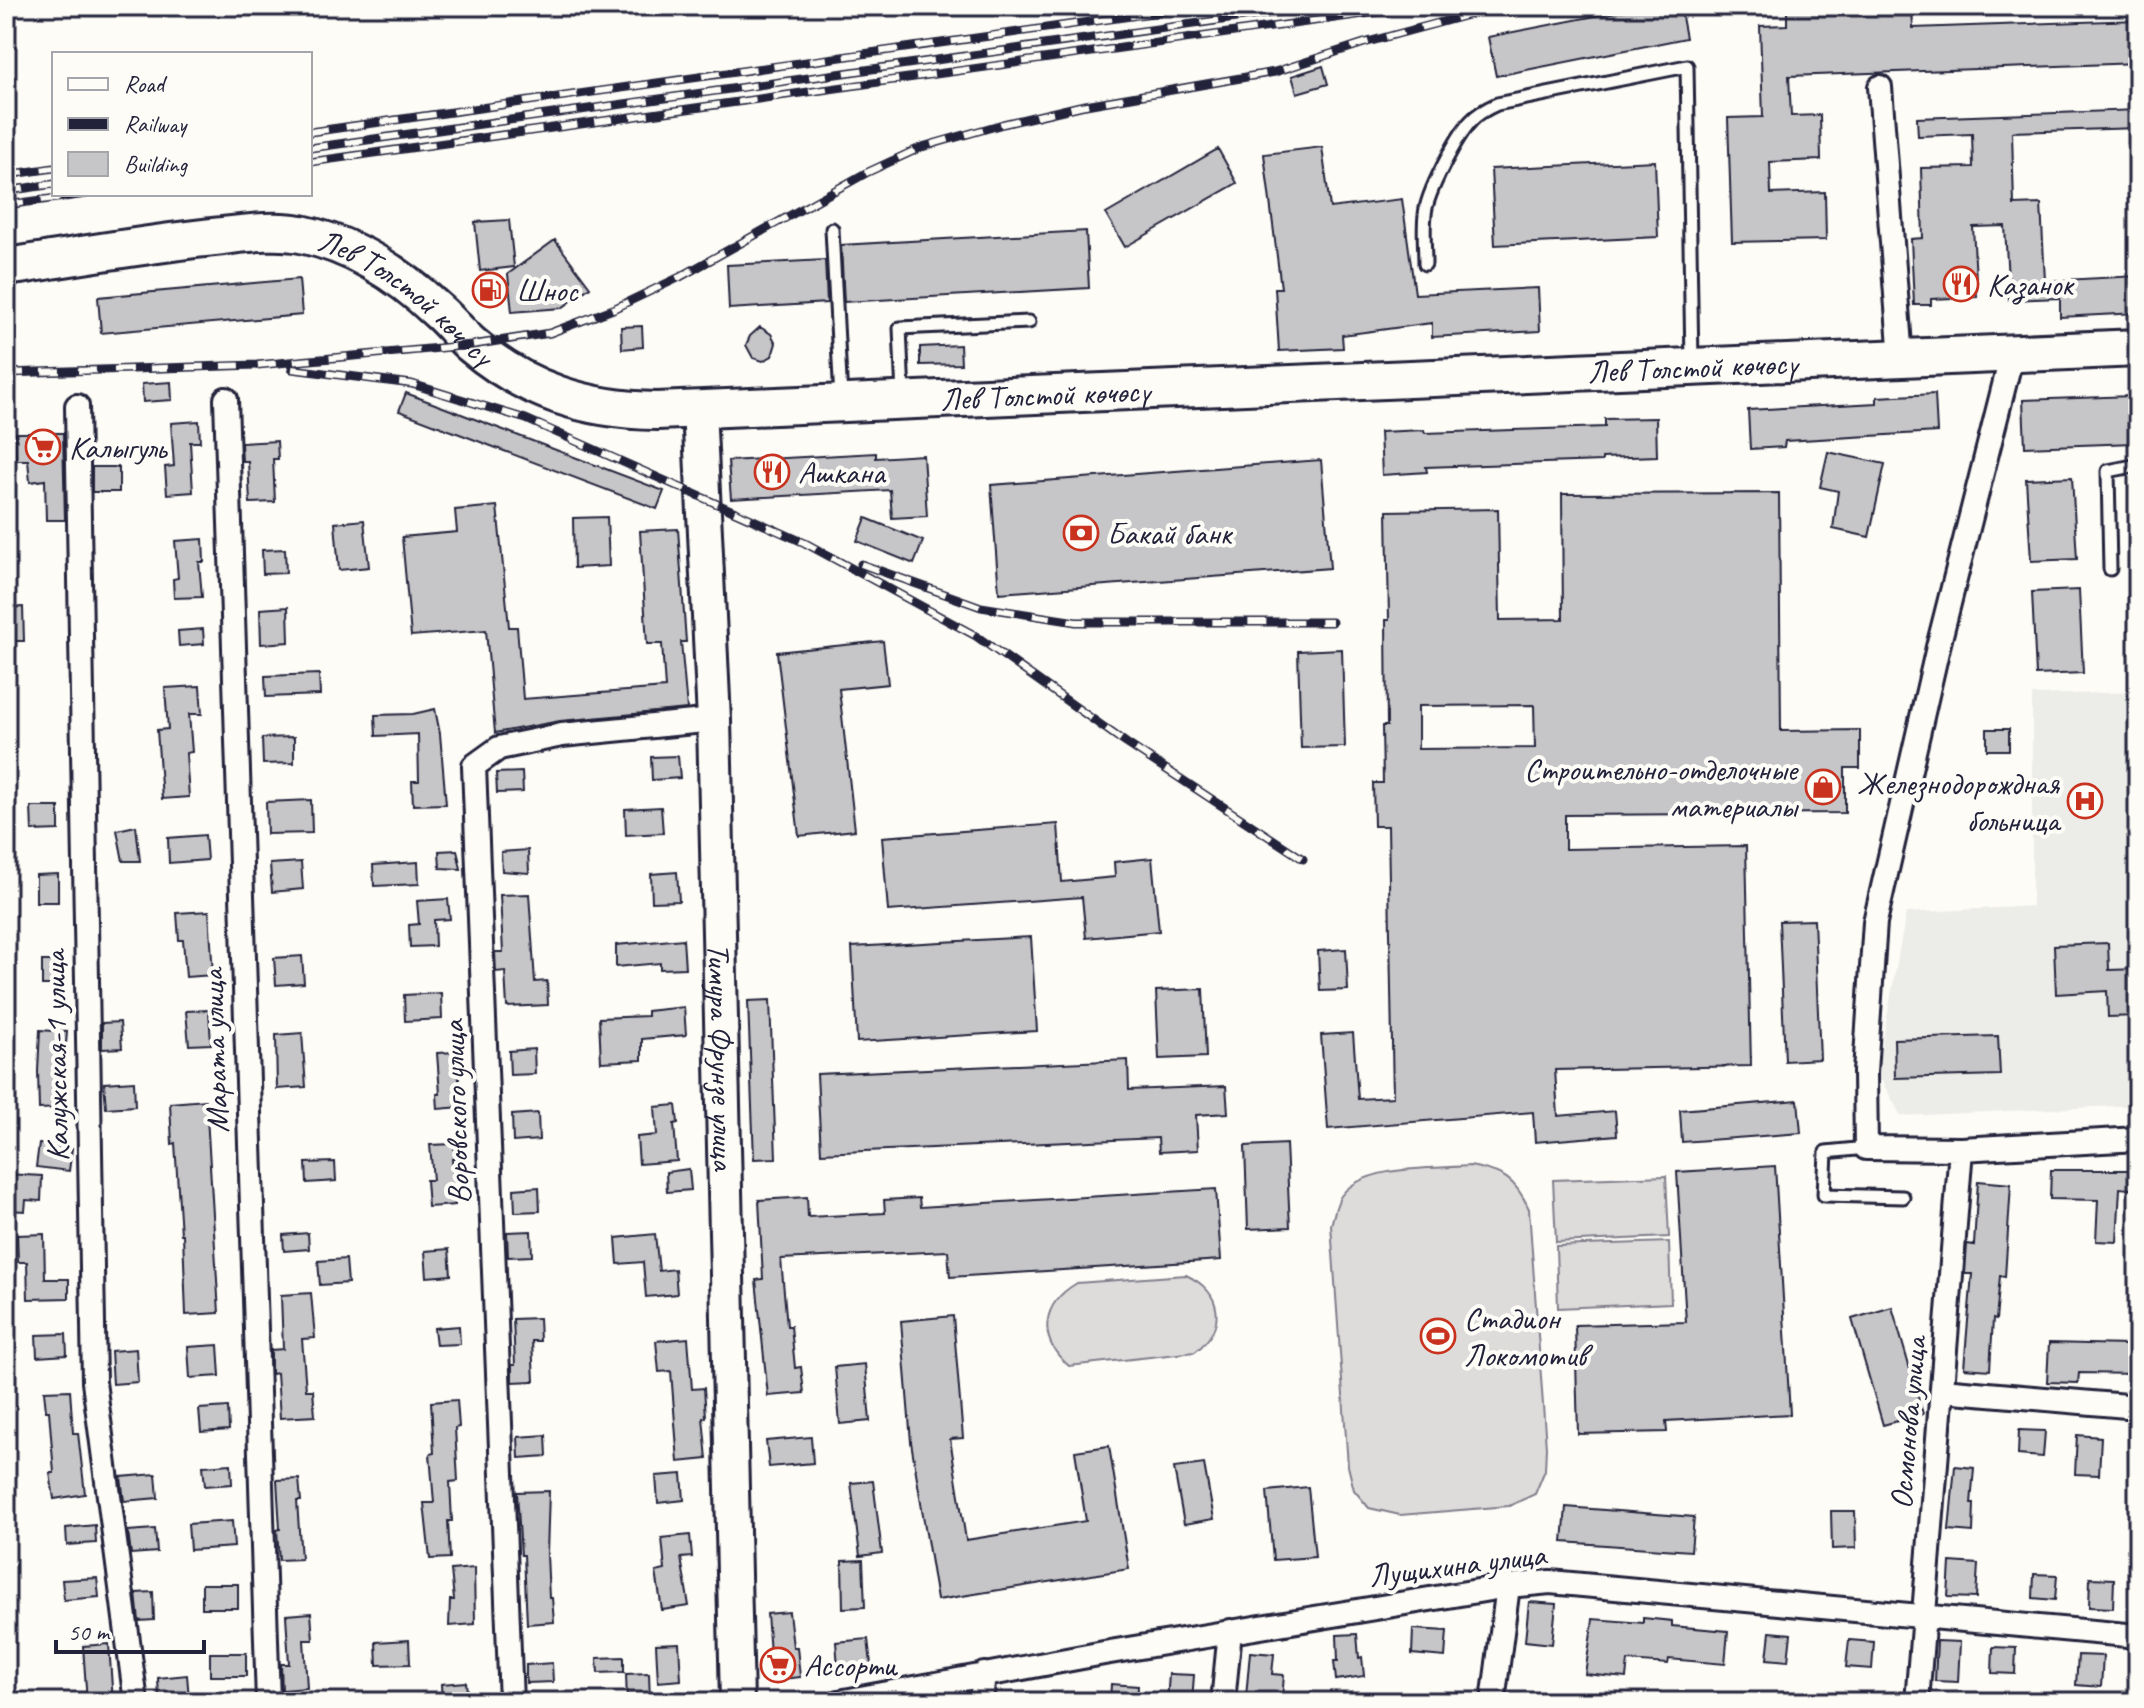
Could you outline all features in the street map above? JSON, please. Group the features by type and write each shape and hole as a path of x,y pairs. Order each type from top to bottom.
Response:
{"main road":[{"name":"Лев Толстой көчөсү","path":"6,267 184,239 266,231 301,234 383,266 437,310 472,345 516,376 578,403 617,410 903,401 2138,348"},
{"name":"Тимура Фрунзе улица","path":"699,409 714,720 737,1702"}],"street":[{"path":"1880,87 1901,359"},
{"path":"2012,354 1938,647 1875,922 1865,1072 1866,1148 1961,1149 2138,1139"},
{"name":"Марата улица","path":"226,399 268,1702"},
{"name":"Калужская-1 улица","path":"77,406 94,1382 136,1702"},
{"name":"Воровского улица","path":"511,1702 474,766 499,748 562,735 714,720"},
{"name":"Осмонова улица","path":"1917,1702 1961,1149"},
{"path":"1942,1390 2138,1407"},
{"name":"Лущихина улица","path":"839,1702 1230,1631 1508,1586 1550,1582 2138,1636"},
{"path":"1493,1702 1508,1586"},
{"path":"1223,1702 1230,1631"},
{"path":"981,1702 984,1674"}],"lane":[{"path":"1425,264 1424,214 1427,202 1456,142 1471,120 1497,104 1687,66 1693,368"},
{"path":"832,229 841,403"},
{"path":"903,401 900,328 1029,322"},
{"path":"2110,569 2108,471 2138,465"},
{"path":"1866,1148 1826,1152 1824,1195 1903,1197"}],"shaded area":[{"name":"Железнодорождная больница","path":"2138,692 2138,1105 1901,1116 1877,1072 1906,913 2032,906 2032,695"},
{"name":"Стадион Локомотив","path":"1470,1166 1507,1178 1519,1190 1529,1209 1546,1447 1545,1470 1535,1494 1509,1506 1400,1515 1369,1508 1354,1490 1348,1466 1331,1225 1335,1210 1341,1196 1366,1178 1401,1170"},
{"path":"1666,1176 1669,1237 1556,1242 1553,1180"},
{"path":"1669,1242 1671,1303 1558,1308 1556,1246"},
{"path":"1186,1275 1208,1291 1216,1310 1212,1332 1195,1352 1069,1366 1052,1345 1048,1333 1050,1311 1065,1291 1077,1283"}],"building":[{"path":"1646,6 1680,6 1686,38 1496,76 1488,37"},
{"path":"1787,6 1912,6 1913,28 2138,20 2138,63 1789,76 1791,116 1820,115 1821,160 1770,162 1771,194 1825,192 1826,240 1732,242 1728,118 1763,117 1760,26 1787,25"},
{"path":"1323,66 1328,84 1297,93 1292,76"},
{"path":"2138,110 2138,128 2012,132 2014,205 2041,204 2045,281 2138,276 2138,313 2060,317 2060,298 2009,300 2005,226 1973,227 1977,297 1931,299 1931,305 1914,305 1911,239 1923,238 1921,168 1973,167 1972,134 1918,136 1917,118"},
{"path":"1322,147 1330,208 1402,199 1415,294 1538,288 1540,331 1432,337 1432,323 1342,335 1343,348 1279,351 1275,288 1281,288 1264,154"},
{"path":"1218,149 1237,183 1125,247 1106,214"},
{"path":"1655,161 1658,237 1495,245 1491,169"},
{"path":"509,220 514,267 480,271 475,222"},
{"path":"1086,231 1089,288 844,302 841,245"},
{"path":"555,240 590,287 562,308 512,312 508,274"},
{"path":"825,260 827,303 729,309 727,265"},
{"path":"299,279 302,315 101,333 98,297"},
{"path":"642,326 643,347 622,349 621,327"},
{"path":"760,327 771,334 776,343 772,356 763,361 753,358 746,345"},
{"path":"960,345 961,364 920,365 920,347"},
{"path":"171,382 172,400 143,402 142,384"},
{"path":"406,393 664,491 657,509 399,411"},
{"path":"1935,394 1937,432 1785,441 1784,447 1750,449 1748,410 1877,403 1877,397"},
{"path":"2132,396 2134,443 2025,447 2023,400"},
{"path":"1656,418 1657,456 1426,467 1427,472 1382,475 1380,432 1605,427 1605,419"},
{"path":"199,421 200,442 190,442 193,492 167,494 165,467 174,466 171,423"},
{"path":"15,433 63,433 65,520 46,520 45,480 30,482 28,460 16,460"},
{"path":"277,441 278,459 273,459 275,502 250,503 248,461 242,461 241,443"},
{"path":"1828,452 1885,464 1869,537 1833,529 1838,491 1820,487"},
{"path":"876,453 876,458 923,455 927,516 892,518 890,490 731,499 728,461"},
{"path":"1321,460 1330,568 999,593 991,485"},
{"path":"92,467 119,467 119,492 92,492"},
{"path":"2072,477 2077,559 2031,561 2026,479"},
{"path":"1779,493 1781,731 1860,730 1860,768 1845,768 1845,813 1565,815 1565,849 1746,846 1751,1066 1555,1070 1558,1116 1615,1111 1617,1135 1535,1142 1533,1112 1328,1129 1321,1035 1353,1033 1358,1099 1393,1097 1388,826 1374,826 1373,783 1383,783 1382,726 1387,726 1387,511 1498,509 1500,620 1563,619 1562,494","holes":["1534,705 1535,748 1418,749 1418,706"]},
{"path":"497,506 509,627 517,627 523,699 665,688 662,644 647,644 640,531 678,529 686,642 681,642 687,709 560,721 495,733 486,630 411,636 402,537 457,532 455,510"},
{"path":"607,517 609,566 574,568 573,518"},
{"path":"866,518 923,541 914,564 857,541"},
{"path":"364,520 369,567 339,570 335,523"},
{"path":"203,539 204,562 199,562 202,597 174,598 173,579 178,578 175,541"},
{"path":"285,549 286,573 263,574 262,550"},
{"path":"2079,590 2083,673 2036,675 2032,592"},
{"path":"23,607 24,641 6,641 6,608"},
{"path":"288,607 289,642 261,644 260,609"},
{"path":"203,629 204,644 179,646 178,631"},
{"path":"883,641 888,684 839,689 855,830 799,836 777,652"},
{"path":"1342,649 1345,747 1301,748 1298,651"},
{"path":"319,674 320,695 266,697 265,676"},
{"path":"200,686 202,714 189,714 192,752 186,753 189,797 162,799 157,730 168,729 165,688"},
{"path":"435,709 446,804 413,805 412,781 419,781 418,734 376,736 375,715 413,714"},
{"path":"1987,729 2009,729 2009,750 1987,750"},
{"path":"294,737 294,763 263,764 262,738"},
{"path":"678,756 680,778 652,780 651,757"},
{"path":"522,772 523,792 497,793 496,773"},
{"path":"311,800 312,833 267,834 266,802"},
{"path":"31,807 59,807 59,830 32,831"},
{"path":"661,807 663,833 626,835 625,809"},
{"path":"1058,824 1062,882 1115,877 1114,862 1152,858 1159,931 1086,938 1082,897 888,911 882,837"},
{"path":"136,826 140,861 123,861 117,830"},
{"path":"205,835 207,860 169,863 168,838"},
{"path":"457,850 461,869 440,868 439,851"},
{"path":"528,850 529,873 502,871 501,852"},
{"path":"301,862 303,889 272,892 270,864"},
{"path":"418,862 419,884 374,886 373,865"},
{"path":"677,872 679,901 652,902 651,874"},
{"path":"58,874 58,902 36,902 36,875"},
{"path":"529,894 535,982 547,981 548,1005 507,1007 505,971 496,972 495,952 503,952 500,895"},
{"path":"448,899 450,919 434,920 435,946 410,947 409,925 419,924 417,901"},
{"path":"209,911 213,975 186,977 177,913"},
{"path":"1814,920 1820,1059 1785,1061 1779,921"},
{"path":"1031,937 1037,1031 857,1042 852,947"},
{"path":"683,939 685,968 660,969 660,963 616,967 616,945"},
{"path":"2108,943 2109,970 2138,969 2138,1016 2108,1017 2107,991 2056,994 2054,945"},
{"path":"1346,949 1348,990 1320,991 1318,951"},
{"path":"302,956 304,983 276,985 274,958"},
{"path":"42,961 60,961 60,985 42,985"},
{"path":"1203,989 1206,1057 1159,1059 1156,991"},
{"path":"441,993 442,1019 405,1021 404,995"},
{"path":"770,1000 776,1158 754,1159 748,1001"},
{"path":"684,1007 686,1035 642,1039 642,1060 601,1062 599,1018 647,1016 647,1011"},
{"path":"209,1010 211,1044 189,1045 186,1011"},
{"path":"120,1022 122,1048 102,1049 102,1023"},
{"path":"40,1030 67,1032 65,1056 60,1056 62,1108 39,1109"},
{"path":"302,1033 306,1087 277,1089 276,1035"},
{"path":"1998,1036 2000,1075 1895,1078 1894,1039"},
{"path":"534,1049 535,1074 510,1075 509,1051"},
{"path":"457,1052 461,1107 438,1109 437,1053"},
{"path":"1128,1060 1129,1090 1226,1086 1228,1113 1196,1115 1198,1150 1159,1152 1158,1138 821,1153 817,1074"},
{"path":"134,1081 135,1106 106,1108 104,1083"},
{"path":"206,1100 219,1313 186,1315 183,1234 170,1103"},
{"path":"1798,1100 1801,1133 1682,1142 1680,1110"},
{"path":"676,1105 677,1161 639,1164 637,1137 657,1135 655,1107"},
{"path":"538,1113 539,1140 513,1142 512,1115"},
{"path":"39,1144 72,1148 69,1171 36,1167"},
{"path":"454,1144 455,1205 428,1207 426,1180 433,1180 430,1145"},
{"path":"1286,1144 1290,1227 1248,1229 1245,1146"},
{"path":"335,1162 336,1181 307,1183 306,1163"},
{"path":"1775,1166 1790,1414 1666,1421 1667,1432 1578,1434 1575,1325 1686,1322 1677,1172"},
{"path":"689,1169 691,1190 667,1192 666,1172"},
{"path":"2051,1170 2138,1170 2138,1190 2120,1188 2117,1242 2096,1241 2098,1200 2050,1199"},
{"path":"6,1174 42,1176 41,1201 26,1200 25,1211 6,1210"},
{"path":"1978,1181 2011,1184 2005,1277 2000,1276 1996,1320 1993,1319 1990,1370 1964,1368 1972,1274 1965,1274 1967,1244 1974,1245"},
{"path":"539,1187 540,1211 515,1212 514,1189"},
{"path":"1216,1189 1221,1260 950,1277 948,1251 781,1259 787,1326 791,1326 795,1368 801,1367 804,1393 768,1396 756,1280 763,1279 759,1200 807,1197 808,1217 885,1213 884,1200 919,1198 920,1207"},
{"path":"531,1231 532,1256 508,1257 507,1232"},
{"path":"308,1233 309,1249 284,1251 283,1235"},
{"path":"44,1234 45,1279 69,1279 69,1298 28,1299 27,1262 18,1262 17,1235"},
{"path":"655,1234 659,1271 675,1269 677,1294 646,1297 643,1262 618,1264 616,1238"},
{"path":"449,1249 451,1275 427,1277 425,1251"},
{"path":"346,1259 348,1283 320,1285 318,1261"},
{"path":"311,1293 315,1338 302,1339 306,1390 313,1390 315,1416 280,1418 277,1373 271,1374 271,1350 283,1349 281,1295"},
{"path":"1892,1307 1923,1414 1883,1425 1852,1319"},
{"path":"953,1316 963,1438 950,1439 966,1540 1086,1521 1075,1451 1109,1446 1129,1569 937,1600 911,1442 901,1321"},
{"path":"539,1318 540,1341 532,1341 534,1381 512,1382 512,1365 515,1365 513,1319"},
{"path":"459,1326 460,1344 436,1345 434,1328"},
{"path":"66,1334 67,1355 37,1357 36,1335"},
{"path":"688,1338 692,1389 704,1388 707,1459 678,1462 671,1371 659,1372 656,1341"},
{"path":"2049,1343 2127,1345 2127,1349 2138,1350 2138,1374 2079,1373 2078,1383 2047,1382"},
{"path":"218,1345 220,1376 190,1378 188,1347"},
{"path":"136,1349 138,1382 113,1384 111,1351"},
{"path":"865,1364 870,1421 840,1424 835,1367"},
{"path":"70,1390 73,1433 78,1433 85,1494 54,1499 50,1473 54,1473 49,1411 46,1411 44,1391"},
{"path":"457,1400 458,1481 450,1482 450,1558 430,1559 424,1503 434,1503 430,1454 434,1453 431,1402"},
{"path":"228,1407 229,1430 201,1432 199,1409"},
{"path":"2019,1430 2045,1431 2043,1457 2018,1455"},
{"path":"546,1435 547,1456 519,1458 518,1437"},
{"path":"2077,1435 2101,1437 2099,1475 2075,1474"},
{"path":"811,1437 813,1463 769,1467 766,1441"},
{"path":"231,1464 232,1484 205,1486 203,1466"},
{"path":"1204,1464 1214,1519 1184,1524 1174,1468"},
{"path":"1955,1466 1974,1468 1971,1504 1974,1504 1973,1532 1949,1530"},
{"path":"156,1474 158,1498 124,1501 121,1477"},
{"path":"682,1474 684,1500 658,1503 656,1476"},
{"path":"299,1479 301,1501 297,1501 301,1559 279,1560 277,1480"},
{"path":"873,1481 882,1553 860,1556 851,1483"},
{"path":"1308,1487 1315,1557 1273,1560 1267,1491"},
{"path":"549,1491 547,1554 549,1598 552,1598 554,1622 527,1624 517,1492"},
{"path":"1566,1507 1694,1517 1691,1551 1563,1542"},
{"path":"1831,1511 1855,1511 1856,1548 1832,1549"},
{"path":"232,1521 234,1547 190,1550 188,1524"},
{"path":"95,1525 96,1543 67,1545 66,1528"},
{"path":"155,1529 157,1552 131,1554 128,1531"},
{"path":"690,1535 692,1557 681,1558 689,1606 662,1610 656,1572 665,1570 662,1538"},
{"path":"863,1560 865,1607 843,1608 842,1561"},
{"path":"1950,1562 1978,1564 1976,1598 1948,1597"},
{"path":"474,1568 475,1624 449,1626 450,1600 454,1600 451,1570"},
{"path":"2034,1574 2057,1575 2055,1600 2033,1598"},
{"path":"97,1578 99,1597 64,1600 62,1580"},
{"path":"2090,1578 2114,1579 2113,1608 2089,1607"},
{"path":"202,1584 238,1584 238,1608 202,1608"},
{"path":"153,1592 154,1620 139,1621 136,1593"},
{"path":"1529,1602 1556,1604 1552,1644 1525,1641"},
{"path":"789,1612 800,1677 772,1680 767,1614"},
{"path":"311,1613 313,1640 304,1640 307,1688 282,1690 281,1664 289,1664 286,1615"},
{"path":"1643,1618 1672,1621 1672,1626 1728,1631 1725,1664 1669,1659 1668,1664 1628,1661 1626,1678 1585,1674 1593,1619 1643,1623"},
{"path":"1413,1629 1447,1631 1445,1657 1412,1654"},
{"path":"1770,1632 1791,1634 1788,1661 1767,1659"},
{"path":"1357,1634 1364,1676 1336,1680 1334,1661 1338,1661 1337,1635"},
{"path":"868,1639 871,1664 838,1667 836,1642"},
{"path":"409,1640 410,1664 377,1665 376,1642"},
{"path":"1849,1640 1874,1642 1872,1669 1846,1667"},
{"path":"1937,1641 1960,1642 1958,1682 1935,1681"},
{"path":"679,1643 681,1680 658,1682 656,1644"},
{"path":"109,1644 113,1702 87,1702 83,1646"},
{"path":"1993,1647 2016,1648 2015,1674 1992,1673"},
{"path":"1250,1652 1274,1654 1272,1674 1284,1675 1282,1700 1246,1697"},
{"path":"210,1653 246,1653 246,1676 210,1676"},
{"path":"2078,1655 2103,1656 2101,1687 2076,1685"},
{"path":"624,1657 624,1672 598,1673 597,1658"},
{"path":"552,1663 553,1682 526,1683 526,1665"},
{"path":"649,1673 650,1702 627,1702 626,1674"},
{"path":"1169,1674 1194,1675 1192,1702 1167,1702"},
{"path":"187,1675 189,1698 159,1700 158,1678"},
{"path":"466,1682 468,1702 442,1702 441,1684"},
{"path":"1111,1684 1138,1686 1137,1702 1110,1702"}],"railway":[{"path":"312,132 1202,6"},
{"path":"312,148 1321,6"},
{"path":"312,162 1420,6"},
{"path":"6,373 257,365 472,345 550,333 613,309 680,277 866,173 922,147 1080,106 1275,72 1364,43 1501,6"},
{"path":"6,175 52,168"},
{"path":"6,191 52,184"},
{"path":"6,205 71,196"},
{"path":"292,369 412,384 526,419 805,543 976,636 1126,743 1303,859"},
{"path":"861,564 981,607 1076,622 1332,622"}],"place":[{"name":"Казанок","path":"1961,284"},
{"name":"Шнос","path":"490,290"},
{"name":"Калыгуль","path":"43,447"},
{"name":"Ашкана","path":"772,472"},
{"name":"Бакай банк","path":"1081,533"},
{"name":"Строительно-отделочные материалы","path":"1823,787"},
{"name":"Железнодорождная больница","path":"2085,801"},
{"name":"Стадион Локомотив","path":"1438,1336"},
{"name":"Ассорти","path":"778,1665"}]}
